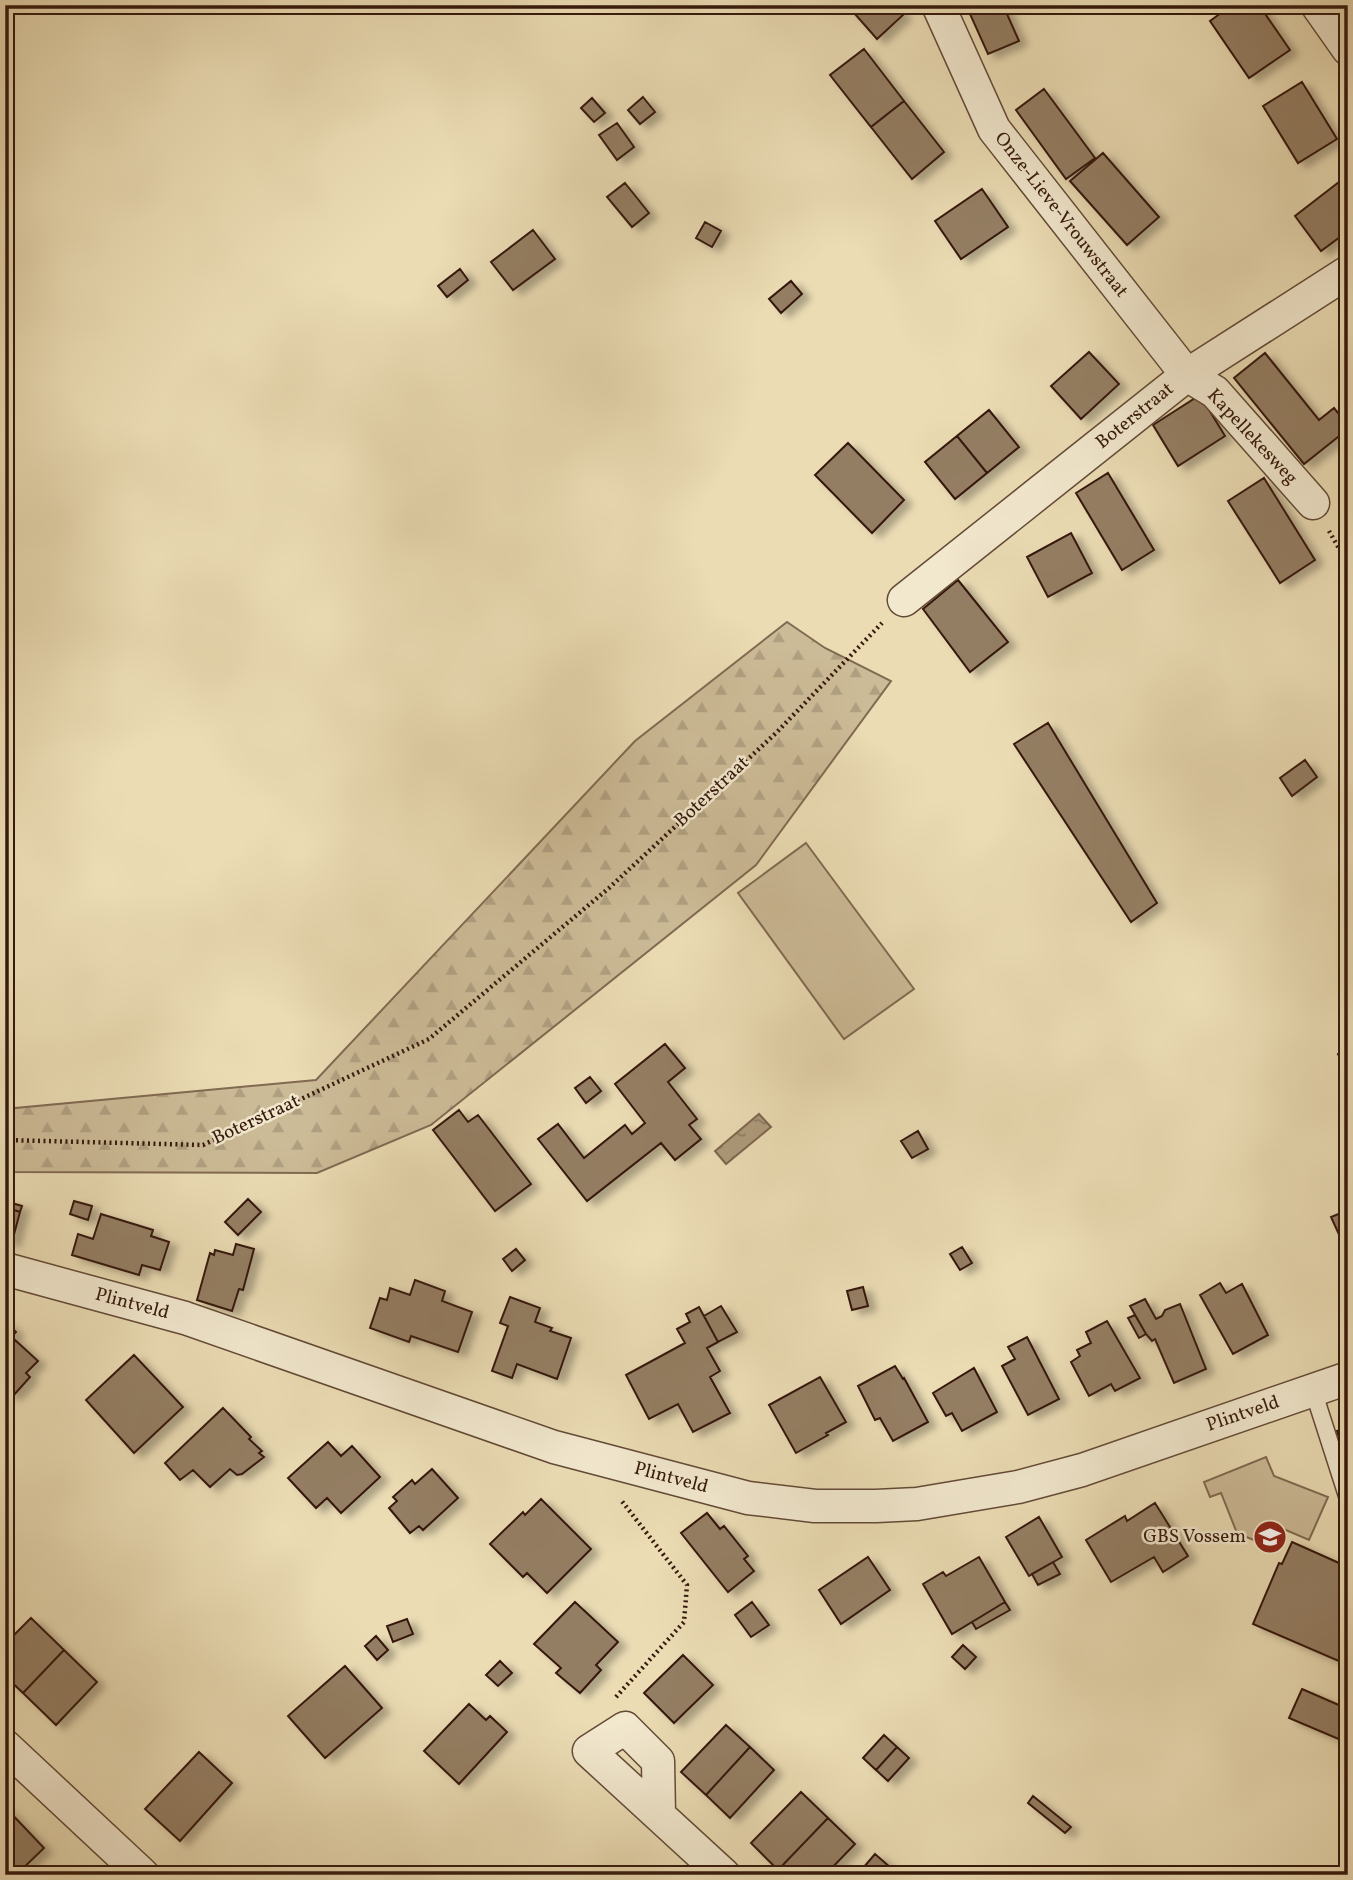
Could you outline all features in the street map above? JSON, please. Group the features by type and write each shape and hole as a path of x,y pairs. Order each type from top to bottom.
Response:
{"street":[{"name":"Onze-Lieve-Vrouwstraat","path":"938,5 993,129 1187,375"},
{"path":"1317,5 1348,49"},
{"name":"Boterstraat","path":"904,600 1187,375 1348,272"},
{"name":"Kapellekesweg","path":"1187,375 1215,393 1313,503"},
{"name":"Plintveld","path":"6,1270 185,1318 529,1439 695,1485 782,1503 846,1507 918,1504 1004,1490 1054,1478 1348,1378"},
{"path":"609,1738 589,1751 724,1875"},
{"path":"5,1746 143,1875"}],"lane":[{"path":"1313,1390 1348,1499"}],"path":[{"name":"Boterstraat","path":"5,1140 203,1145 429,1039 609,888 776,733 904,600"},
{"path":"594,1458 606,1480 687,1585 684,1622 611,1703 609,1738"}],"green space":[{"path":"787,622 825,648 891,681 756,865 431,1125 317,1173 5,1172 5,1109 316,1080 635,741"},
{"path":"806,843 914,989 844,1039 738,893"},
{"path":"1266,1457 1274,1476 1328,1497 1309,1540 1272,1524 1263,1544 1237,1533 1221,1493 1210,1497 1204,1482"}],"water":[{"path":"759,1114 771,1127 726,1164 715,1151"}],"building":[{"path":"847,5 894,5 903,15 877,39"},
{"path":"966,5 1003,5 1019,41 988,54"},
{"path":"1232,5 1259,5 1290,50 1249,78 1210,21"},
{"path":"864,49 904,101 871,127 830,75"},
{"path":"1302,82 1337,139 1298,163 1263,106"},
{"path":"1044,89 1095,158 1066,179 1016,110"},
{"path":"643,97 655,112 640,124 628,110"},
{"path":"592,98 605,113 594,122 581,108"},
{"path":"904,101 944,152 912,179 871,127"},
{"path":"617,123 634,147 617,160 599,135"},
{"path":"1103,153 1159,217 1127,245 1070,181"},
{"path":"1348,175 1348,231 1321,251 1295,216"},
{"path":"625,183 649,213 632,227 607,197"},
{"path":"982,189 1008,227 961,259 935,221"},
{"path":"705,222 721,231 712,247 696,238"},
{"path":"533,230 555,259 513,290 491,262"},
{"path":"460,269 468,280 447,297 438,286"},
{"path":"791,281 802,294 781,313 769,299"},
{"path":"1089,352 1119,384 1081,419 1051,386"},
{"path":"1265,353 1319,420 1334,408 1348,425 1348,429 1304,464 1234,378"},
{"path":"1200,395 1225,436 1178,466 1153,425"},
{"path":"989,410 1019,447 987,473 957,436"},
{"path":"957,436 987,473 955,499 925,462"},
{"path":"848,443 904,500 872,533 815,475"},
{"path":"1108,473 1154,550 1122,570 1076,493"},
{"path":"1264,478 1315,560 1280,583 1228,501"},
{"path":"1071,533 1092,573 1048,597 1027,557"},
{"path":"958,580 1008,642 970,672 923,609"},
{"path":"1048,723 1157,903 1131,922 1014,744"},
{"path":"1305,760 1317,777 1292,796 1280,778"},
{"path":"665,1044 685,1068 668,1082 697,1119 689,1125 701,1139 675,1160 661,1143 587,1201 538,1139 558,1124 584,1158 625,1125 632,1134 645,1123 615,1084"},
{"path":"1348,1050 1348,1075 1338,1054"},
{"path":"590,1077 601,1091 586,1103 575,1088"},
{"path":"459,1110 468,1122 478,1115 531,1184 495,1211 433,1130"},
{"path":"918,1131 928,1149 912,1158 901,1141"},
{"path":"248,1199 261,1212 238,1235 225,1222"},
{"path":"5,1201 22,1206 20,1212 5,1207"},
{"path":"74,1201 92,1206 88,1220 70,1214"},
{"path":"5,1207 20,1212 12,1242 5,1240"},
{"path":"1348,1210 1348,1254 1331,1217"},
{"path":"101,1214 153,1230 151,1236 169,1242 160,1270 142,1265 139,1275 72,1255 78,1234 93,1239"},
{"path":"236,1244 254,1249 243,1290 239,1289 232,1311 197,1300 210,1253 214,1255 215,1250 233,1255"},
{"path":"962,1247 972,1263 960,1270 950,1254"},
{"path":"516,1249 525,1260 512,1271 503,1259"},
{"path":"415,1280 445,1291 442,1301 472,1312 458,1352 411,1336 409,1342 370,1328 380,1298 387,1300 390,1288 410,1295"},
{"path":"1220,1283 1226,1293 1242,1284 1268,1335 1233,1354 1200,1295"},
{"path":"863,1287 868,1306 852,1310 847,1291"},
{"path":"510,1297 540,1308 535,1322 552,1328 550,1331 571,1338 557,1379 517,1364 512,1378 492,1371 508,1326 500,1323"},
{"path":"1145,1299 1156,1319 1162,1316 1165,1310 1180,1304 1206,1369 1174,1383 1155,1339 1152,1341 1146,1334 1130,1306"},
{"path":"721,1306 737,1332 718,1342 704,1316"},
{"path":"699,1307 718,1342 707,1348 720,1371 710,1377 730,1413 693,1432 678,1404 649,1419 626,1375 685,1343 677,1329 690,1322 686,1314"},
{"path":"1135,1315 1146,1334 1139,1338 1128,1318"},
{"path":"5,1321 16,1332 10,1338 38,1361 26,1373 30,1377 13,1396 5,1392"},
{"path":"1107,1321 1140,1378 1115,1391 1111,1384 1089,1396 1071,1362 1080,1356 1077,1350 1091,1343 1086,1332"},
{"path":"1027,1337 1059,1399 1028,1415 1002,1366 1015,1359 1008,1347"},
{"path":"134,1355 183,1407 134,1453 86,1400"},
{"path":"895,1366 928,1422 893,1441 880,1418 875,1420 858,1386"},
{"path":"974,1368 997,1412 962,1431 952,1413 946,1416 933,1393"},
{"path":"820,1377 846,1422 796,1453 769,1405"},
{"path":"223,1408 251,1437 249,1439 262,1451 259,1453 264,1457 242,1474 237,1475 230,1469 210,1487 193,1470 180,1480 165,1463"},
{"path":"1348,1428 1348,1456 1345,1457 1337,1431"},
{"path":"328,1442 341,1456 352,1446 380,1477 341,1513 327,1498 316,1508 288,1478"},
{"path":"432,1469 458,1498 423,1530 419,1526 410,1533 389,1508 397,1501 393,1497 412,1480 415,1484"},
{"path":"541,1499 591,1549 547,1593 527,1573 523,1577 490,1544 523,1512 525,1515"},
{"path":"1155,1503 1188,1556 1163,1572 1154,1557 1111,1582 1086,1540 1125,1516 1127,1521"},
{"path":"707,1513 720,1529 724,1526 748,1556 744,1559 754,1571 728,1592 681,1533"},
{"path":"1039,1517 1062,1557 1029,1576 1006,1537"},
{"path":"1292,1542 1348,1567 1348,1665 1253,1624 1279,1563 1282,1564"},
{"path":"868,1557 890,1590 841,1624 819,1590"},
{"path":"979,1557 1005,1602 952,1634 923,1584 943,1572 946,1576"},
{"path":"1053,1562 1060,1574 1038,1585 1032,1574"},
{"path":"575,1602 618,1642 596,1665 601,1670 580,1693 556,1673 561,1668 534,1644"},
{"path":"752,1602 769,1625 751,1637 735,1615"},
{"path":"1005,1602 1010,1610 976,1629 972,1622"},
{"path":"31,1618 64,1650 23,1693 5,1676 5,1644"},
{"path":"407,1619 413,1634 393,1642 387,1626"},
{"path":"376,1636 388,1650 377,1660 365,1646"},
{"path":"963,1645 976,1657 965,1669 952,1657"},
{"path":"64,1650 97,1682 56,1725 23,1693"},
{"path":"683,1655 713,1685 674,1723 644,1693"},
{"path":"500,1661 512,1673 498,1686 486,1675"},
{"path":"345,1666 382,1708 325,1758 288,1716"},
{"path":"1302,1689 1348,1709 1348,1743 1289,1718"},
{"path":"469,1704 486,1720 490,1716 507,1732 459,1784 424,1751"},
{"path":"726,1725 750,1747 706,1795 681,1772"},
{"path":"884,1735 897,1747 876,1770 863,1758"},
{"path":"750,1747 774,1770 730,1818 706,1795"},
{"path":"897,1747 909,1758 888,1781 876,1770"},
{"path":"199,1752 232,1783 180,1841 145,1809"},
{"path":"801,1792 828,1818 778,1870 751,1843"},
{"path":"1033,1796 1071,1827 1065,1833 1028,1803"},
{"path":"5,1807 44,1848 16,1875 5,1875"},
{"path":"828,1818 855,1844 825,1875 784,1875 778,1870"},
{"path":"875,1854 899,1875 857,1875"}],"place":[{"name":"GBS Vossem","path":"1270,1537"}]}
